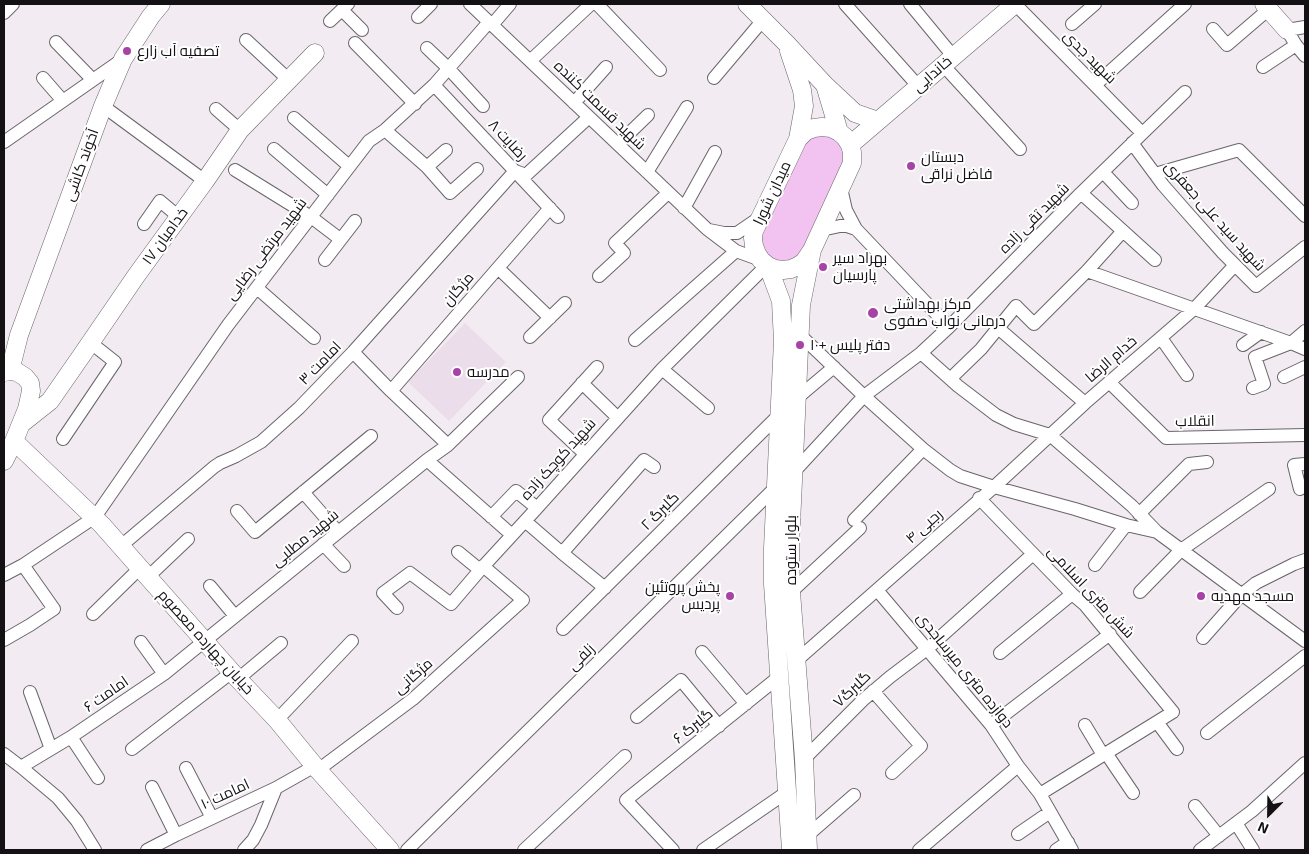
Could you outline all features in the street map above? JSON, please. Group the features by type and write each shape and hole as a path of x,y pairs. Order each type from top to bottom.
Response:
{"main road":[{"name":"آخوند کاشی","path":"7,371 103,106 123,59 161,4"},
{"path":"748,4 825,85 856,113 878,121"},
{"name":"خاندایی","path":"845,138 878,121 1015,4"},
{"path":"1267,6 1291,37"},
{"name":"میدان شورا","path":"764,263 754,246 754,231 798,139 804,106 802,90 786,43"},
{"name":"خدامیان ۱۷","path":"21,424 50,401 240,130 315,53"},
{"path":"764,263 775,269 783,270 791,269 804,262 812,250 852,163 852,152 825,85"},
{"path":"798,139 806,131 822,127 831,128 845,138"},
{"name":"بلوار ستوده","path":"808,843 804,759 791,592 790,546 801,305 812,250"},
{"name":"بلوار ستوده","path":"764,263 781,301 783,340 773,584 791,850"},
{"path":"4,460 27,409 31,391 19,335"},
{"path":"7,371 17,372 30,383"},
{"name":"خیابان چهارده معصوم","path":"14,441 95,517 235,676 277,720 382,847"}],"street":[{"path":"4,13 13,4"},
{"path":"418,17 431,4"},
{"name":"شهید مرتضی رضایی","path":"95,517 228,326 369,141 415,104 510,4"},
{"path":"530,61 591,4"},
{"path":"597,4 660,70"},
{"path":"845,4 919,87"},
{"path":"910,4 948,60 1020,149"},
{"name":"شهید جدی","path":"1015,4 1142,133"},
{"path":"1072,24 1095,4"},
{"path":"1095,85 1185,4"},
{"name":"شهید قسمت کننده","path":"477,6 491,24 707,229 736,251 764,263"},
{"path":"1213,29 1227,45 1267,6"},
{"path":"330,21 345,7 362,30"},
{"path":"714,78 763,20"},
{"path":"1263,67 1291,37 1305,27"},
{"path":"1291,37 1305,56"},
{"path":"246,40 288,80"},
{"path":"56,42 93,80"},
{"path":"355,43 415,104"},
{"path":"427,48 482,106"},
{"path":"4,142 123,59"},
{"path":"574,103 606,67"},
{"path":"43,78 63,100"},
{"name":"رضایت ۸","path":"434,85 554,212"},
{"name":"شهید تقی زاده","path":"792,474 864,396 921,353 949,327 1185,92"},
{"path":"103,106 205,181"},
{"path":"647,172 687,107"},
{"path":"216,109 240,130"},
{"path":"618,144 648,115"},
{"path":"515,171 526,175 589,117"},
{"path":"294,118 349,166"},
{"path":"385,130 427,167 450,193 477,169"},
{"name":"شهید سید علی جعفری","path":"1132,143 1184,210 1256,286 1305,247"},
{"path":"274,149 328,195"},
{"path":"427,167 446,150"},
{"path":"1155,174 1239,150 1305,216"},
{"path":"684,208 715,152"},
{"path":"235,170 311,217 340,239"},
{"name":"امامت ۳","path":"121,546 220,463 261,442 299,408 353,352 515,171"},
{"path":"1103,172 1132,203"},
{"path":"841,188 846,210 856,229 949,327"},
{"path":"599,276 624,253 615,243 668,193"},
{"path":"1082,194 1155,260"},
{"path":"144,224 160,201 179,217"},
{"name":"مژگان","path":"390,391 498,268 554,212"},
{"path":"707,229 724,233 737,233 761,217"},
{"path":"325,260 355,221"},
{"path":"820,233 826,229 840,226 856,229"},
{"path":"950,379 981,349 1016,306 1034,324 1123,231"},
{"path":"635,340 736,251"},
{"name":"شهید کوچک زاده","path":"397,608 383,594 410,572 450,604 617,417 662,369 761,271 764,263"},
{"name":"خدام الرضا","path":"994,487 1085,403 1194,309 1235,265"},
{"path":"498,268 550,318"},
{"path":"1086,271 1305,349"},
{"path":"257,288 314,338"},
{"path":"530,338 564,303"},
{"path":"998,328 1085,403"},
{"path":"1252,388 1264,384 1255,357 1291,343 1305,331"},
{"path":"1243,346 1261,332"},
{"path":"799,334 923,449 960,476 1126,525 1157,532"},
{"path":"1161,338 1187,375"},
{"path":"63,439 115,362 91,343"},
{"path":"353,352 390,391 448,446"},
{"path":"921,353 950,379 996,415 1014,424 1050,435 1157,532 1305,641"},
{"path":"1284,378 1305,366"},
{"path":"585,454 549,420 597,367"},
{"path":"796,399 834,367"},
{"path":"662,369 708,408"},
{"name":"شهید مطلبی","path":"204,641 427,460 448,446 518,377"},
{"name":"انقلاب","path":"1109,382 1166,438 1305,435"},
{"path":"582,383 617,417"},
{"name":"گلبرگ ۲","path":"563,630 779,415"},
{"path":"237,511 256,532 371,436"},
{"path":"791,592 857,524 923,449"},
{"path":"427,460 512,535"},
{"path":"562,553 644,460 654,467"},
{"path":"1139,514 1189,464 1208,462"},
{"path":"1300,489 1294,465 1305,464"},
{"name":"زلفی","path":"407,850 776,486"},
{"name":"رجبی ۴","path":"796,661 979,498 994,487"},
{"path":"1140,592 1180,550 1269,489"},
{"path":"491,517 516,491 537,508"},
{"path":"303,492 338,532"},
{"name":"شش متری اسلامی","path":"979,498 1085,605 1173,712 1157,722"},
{"path":"4,575 23,565 95,517"},
{"path":"525,521 605,588"},
{"path":"1095,565 1126,525"},
{"path":"93,614 188,538"},
{"path":"323,544 344,566"},
{"path":"458,552 481,568"},
{"name":"گلبرگ۷","path":"804,759 873,691 927,648 1034,554"},
{"path":"1202,638 1242,594 1256,583 1305,560"},
{"path":"4,640 54,609 23,565"},
{"name":"مژگانی","path":"317,768 413,699 523,600 481,568"},
{"path":"210,586 235,616"},
{"name":"دوازده متری میرساجدی","path":"877,590 991,725 1018,766 1040,794 1070,846"},
{"path":"1000,653 1072,594"},
{"path":"991,725 1110,634"},
{"name":"امامت ۶","path":"21,767 72,737 164,674 204,641"},
{"path":"277,720 352,641"},
{"path":"141,642 164,674"},
{"path":"132,750 281,643"},
{"path":"702,652 746,704"},
{"path":"1207,733 1305,656"},
{"name":"گلبرگ ۶","path":"672,850 626,800 780,676"},
{"path":"636,717 681,680 719,726"},
{"path":"873,691 921,746 892,773"},
{"path":"30,692 51,749"},
{"path":"1040,794 1157,722 1177,749"},
{"path":"1085,725 1133,793"},
{"path":"72,737 98,778"},
{"path":"4,754 58,798 77,821 95,850"},
{"path":"524,850 625,756"},
{"path":"919,850 1018,766"},
{"path":"1200,850 1236,824 1304,767"},
{"path":"186,768 212,818"},
{"name":"امامت ۱۰","path":"147,850 317,768"},
{"path":"152,787 176,835"},
{"path":"244,850 254,840 276,788"},
{"path":"703,850 787,792"},
{"path":"808,843 854,795"},
{"path":"1195,806 1220,836"},
{"path":"1018,834 1050,812"},
{"path":"1236,824 1253,850"},
{"path":"1056,850 1070,846"}],"shaded area":[{"path":"822,134 831,136 840,143 844,153 844,162 801,252 795,259 786,263 774,261 767,257 761,245 763,234 806,140"},
{"name":"مدرسه","path":"465,323 506,362 449,421 408,382"}],"place":[{"name":"تصفیه آب زارع","path":"127,51"},
{"name":"دبستان فاضل نراقی","path":"911,166"},
{"name":"بهراد سیر پارسیان","path":"823,267"},
{"name":"مرکز بهداشتی درمانی نواب صفوی","path":"873,313"},
{"name":"دفتر پلیس +۱۰","path":"800,345"},
{"name":"مدرسه","path":"457,372"},
{"name":"پخش پروتئین پردیس","path":"730,596"},
{"name":"مسجد مهدیه","path":"1201,596"}]}
